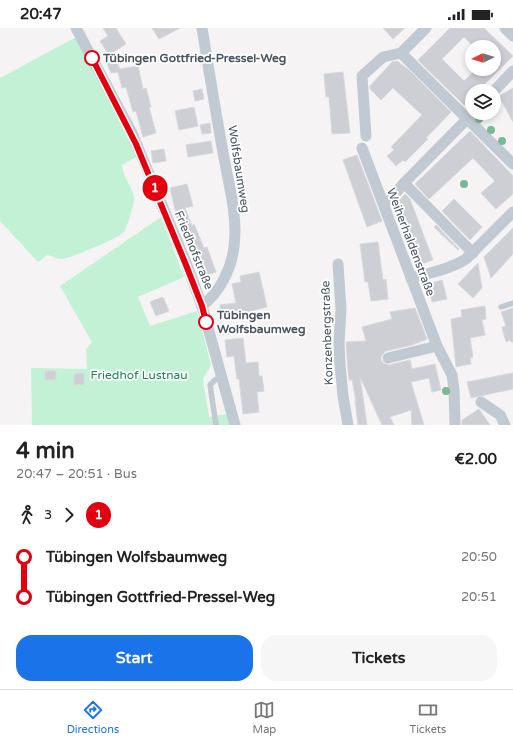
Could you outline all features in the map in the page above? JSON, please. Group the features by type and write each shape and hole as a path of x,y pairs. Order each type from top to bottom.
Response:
{"street":[{"name":"Friedhofstraße","path":"76,28 132,133 186,265 202,306 235,425"},
{"name":"Wolfsbaumweg","path":"202,28 231,197 235,233 232,258 225,276 210,300 202,306"},
{"path":"366,136 362,76 383,57 401,53 426,28"},
{"path":"505,28 513,36"},
{"path":"401,53 465,111"},
{"path":"500,84 513,70"},
{"path":"390,200 404,183 466,120"},
{"path":"474,120 513,164"},
{"name":"Weiherhaldenstraße","path":"362,148 437,346 452,375 455,425"},
{"path":"404,183 473,253"},
{"path":"411,278 446,269 458,264 473,253 513,212"},
{"name":"Konzenbergstraße","path":"338,264 341,309 340,365 348,425"},
{"path":"388,358 437,346"},
{"path":"481,402 500,415 505,425"}],"lane":[{"path":"501,307 513,303"},
{"path":"216,425 210,385 222,376"}],"green space":[{"path":"80,35 141,154 122,165 124,174 133,193 133,204 124,232 120,235 67,258 60,259 47,255 38,262 0,221 0,78"},
{"name":"Friedhof Lustnau","path":"161,217 184,277 138,297 150,326 197,311 211,365 203,379 209,417 227,414 230,425 32,425 31,368 87,369 86,349 92,342 60,286"}],"building":[{"path":"103,28 116,28 126,44 112,53 120,69 138,66 143,89 146,88 156,133 143,137 136,111 133,112 126,87 122,88 118,72 111,73 105,58 109,55 100,41 108,36"},
{"path":"152,28 180,28 159,39"},
{"path":"383,28 405,28 393,39"},
{"path":"450,28 484,28 496,40 467,40 464,37 442,59 464,81 469,76 493,76 485,84 465,84 464,105 418,60"},
{"path":"501,44 513,56 501,68"},
{"path":"397,61 409,70 451,112 426,138 428,139 405,162 403,160 396,166 387,156 394,150 391,147 422,115 393,88 381,100 370,89 370,86 392,62"},
{"path":"343,72 350,133 332,134 329,97 326,97 324,74"},
{"path":"513,88 513,122 501,100 501,95"},
{"path":"202,89 204,99 195,101 193,91"},
{"path":"194,107 198,126 179,130 175,111"},
{"path":"210,123 211,133 202,134 200,125"},
{"path":"470,131 513,176 513,194 496,209 481,193 495,181 473,158 429,199 415,184"},
{"path":"211,141 213,153 188,157 186,145"},
{"path":"164,149 166,161 153,163 151,151"},
{"path":"357,155 382,221 367,227 343,160"},
{"path":"187,184 193,206 185,208 192,226 194,224 204,248 207,247 216,272 202,277 191,248 178,222 170,188"},
{"path":"405,194 410,199 433,260 416,266 394,209 397,208 396,204"},
{"path":"454,199 482,227 470,240 442,211"},
{"path":"436,225 459,249 458,250 434,227"},
{"path":"513,228 513,254 491,278 484,257"},
{"path":"378,242 383,280 386,279 388,299 371,301 368,282 365,282 360,244"},
{"path":"478,263 482,288 473,298 458,284"},
{"path":"259,272 267,307 232,317 221,318 220,305 236,303 232,284 241,282 240,276"},
{"path":"442,280 447,299 432,302 428,284"},
{"path":"163,297 169,311 156,316 150,302"},
{"path":"485,306 486,319 482,320 485,335 470,338 473,357 470,358 471,364 456,367 451,319 462,317 461,310"},
{"path":"415,308 427,339 412,345 386,351 381,356 381,360 383,363 389,365 410,360 412,369 435,364 441,390 432,392 429,378 411,382 424,425 412,425 411,410 390,417 394,425 382,425 360,377 367,425 358,425 352,380 349,380 346,342 366,341 362,327 392,319 390,312"},
{"path":"513,308 513,342 510,340 506,342 502,327 506,326 501,312"},
{"path":"229,325 230,334 219,335 218,326"},
{"path":"243,338 246,363 258,362 259,376 262,376 264,391 257,392 259,412 243,414 239,379 237,379 234,356 227,357 225,340"},
{"path":"45,371 56,371 56,379 45,380"},
{"path":"84,373 84,384 74,385 74,374"},
{"path":"513,373 513,389 471,398 467,382"},
{"path":"479,409 490,425 462,425 462,420"}],"bus line":[{"name":"1","path":"92,58 132,133 186,265 202,306 206,322"}],"place":[{"name":"Tübingen Gottfried-Pressel-Weg","path":"92,58"},
{"name":"Tübingen Wolfsbaumweg","path":"206,322"}]}
